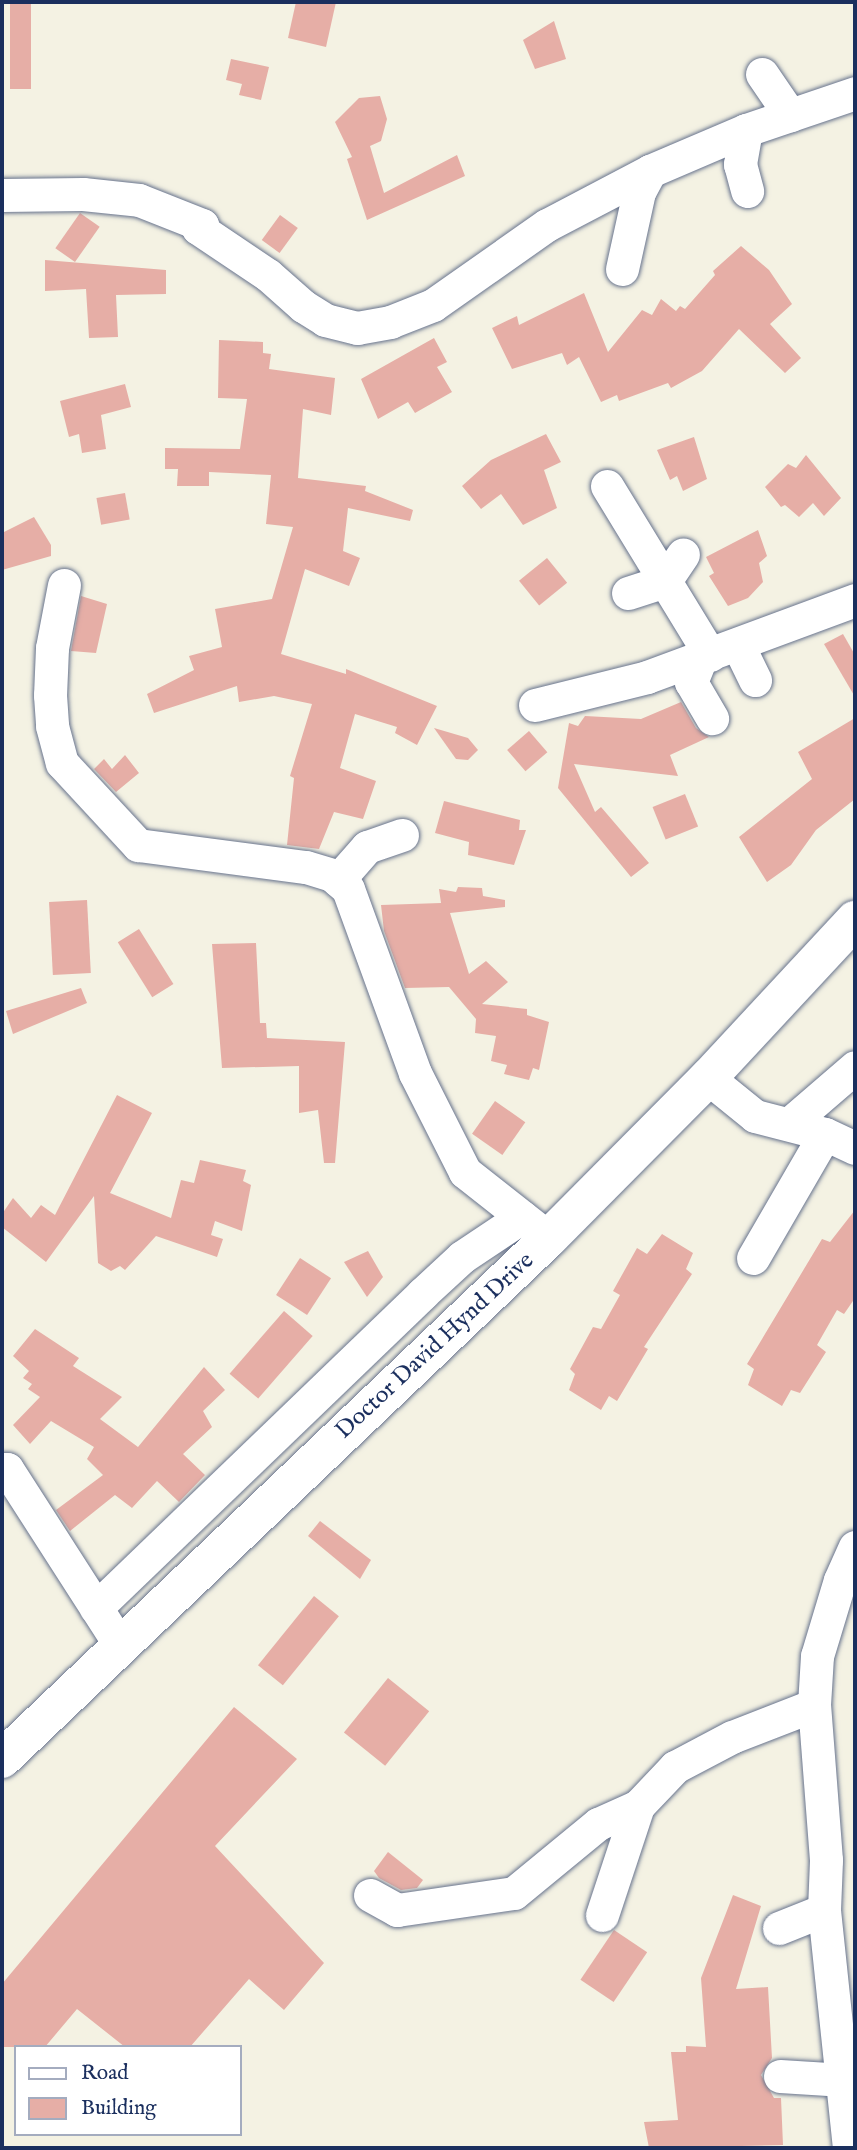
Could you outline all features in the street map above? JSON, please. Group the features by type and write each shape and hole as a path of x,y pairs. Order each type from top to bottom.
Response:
{"main road":[{"name":"Doctor David Hynd Drive","path":"2,1759 120,1645 536,1228 708,1079 855,920"}],"street":[{"path":"762,75 790,115"},
{"path":"2,195 83,194 139,200 202,225 198,228 259,268 303,306 325,320 357,328 390,322 433,305 547,225 650,171 746,130 855,93"},
{"path":"746,130 740,164 747,191"},
{"path":"621,269 639,192 650,171"},
{"path":"607,486 665,581 716,653 755,680"},
{"path":"628,593 665,581 683,554"},
{"path":"64,585 52,648 51,726 62,763 138,845 306,867 338,880 348,889 400,1017 415,1073 465,1172 536,1228"},
{"path":"535,705 716,653 851,610"},
{"path":"712,718 691,682 716,653"},
{"path":"338,880 367,847 402,835"},
{"path":"789,1124 855,1068"},
{"path":"708,1079 755,1116 825,1134 855,1148"},
{"path":"753,1258 825,1134"},
{"path":"96,1608 462,1257 536,1228"},
{"path":"2,1469 7,1469 120,1645"},
{"path":"852,2148 824,1910 826,1860 814,1705 817,1656 840,1580 855,1547"},
{"path":"370,1895 397,1910 514,1893 598,1824 638,1806 675,1767 732,1737 814,1705"},
{"path":"601,1915 638,1806"},
{"path":"779,1928 824,1910"},
{"path":"780,2076 844,2080"}],"building":[{"path":"10,2 31,2 31,89 10,89"},
{"path":"296,2 336,2 326,47 288,38"},
{"path":"554,21 566,59 535,69 523,40"},
{"path":"231,59 269,67 261,100 239,95 242,84 226,80"},
{"path":"380,96 387,119 381,141 370,146 384,193 457,155 465,176 367,220 347,159 352,157 335,122 359,98"},
{"path":"80,213 100,227 75,262 55,248"},
{"path":"280,215 298,228 280,253 262,240"},
{"path":"741,246 769,270 792,304 770,324 801,358 785,373 739,329 702,371 671,388 668,383 619,401 617,395 601,402 579,357 567,365 562,353 512,369 492,328 517,316 519,325 584,293 608,352 642,310 652,315 661,299 676,311 680,306 685,309 715,275 713,271"},
{"path":"45,260 166,270 166,294 116,295 118,337 89,338 86,289 45,291"},
{"path":"434,338 447,362 437,367 452,392 415,413 408,402 378,419 361,379"},
{"path":"219,340 263,342 263,353 271,354 269,369 335,378 331,415 303,409 298,478 366,486 365,491 413,510 410,521 348,508 343,551 360,558 349,586 305,569 281,654 346,674 346,669 437,706 417,745 395,733 397,727 355,714 340,768 376,781 363,819 334,812 319,849 287,845 294,778 290,776 312,704 274,696 239,702 237,686 154,713 147,694 194,670 189,656 222,647 215,609 272,599 293,527 266,524 271,475 209,472 209,486 177,486 178,469 165,469 165,448 240,449 247,399 218,398"},
{"path":"125,384 131,407 101,415 106,449 82,453 79,434 69,437 60,401"},
{"path":"546,434 561,462 544,470 557,508 523,525 501,494 481,509 462,486 491,460"},
{"path":"694,437 707,479 683,491 677,476 670,480 657,450"},
{"path":"806,455 841,498 824,516 813,503 799,517 785,505 781,507 765,487 788,464 796,468"},
{"path":"125,493 130,520 101,525 96,498"},
{"path":"34,517 51,545 51,556 2,570 2,533"},
{"path":"758,530 767,556 759,563 763,582 748,598 728,606 709,576 714,573 706,557"},
{"path":"547,558 567,583 539,606 519,581"},
{"path":"81,596 107,604 96,653 71,651"},
{"path":"843,634 855,655 855,697 824,644"},
{"path":"681,702 696,728 709,737 670,755 678,776 574,764 595,812 601,807 649,863 631,877 558,788 569,723 578,726 585,716 641,719"},
{"path":"855,718 855,799 816,830 791,865 767,882 739,837 812,779 798,752"},
{"path":"434,728 468,738 478,750 468,760 456,759"},
{"path":"529,731 547,752 525,771 507,750"},
{"path":"125,755 139,773 116,792 94,769 104,759 112,769"},
{"path":"685,794 698,826 666,840 653,807"},
{"path":"444,801 520,820 519,830 526,830 514,865 468,855 469,842 435,833"},
{"path":"458,887 482,888 483,896 505,900 505,907 450,913 469,974 486,961 508,982 482,1004 527,1009 527,1015 549,1022 539,1070 533,1068 529,1080 504,1074 507,1065 491,1061 496,1036 475,1033 476,1019 449,987 405,988 384,931 381,905 441,903 439,889 456,892"},
{"path":"87,900 91,973 53,975 49,902"},
{"path":"139,929 173,984 152,997 118,942"},
{"path":"256,943 260,1023 266,1023 267,1038 345,1042 335,1163 324,1163 318,1110 299,1113 299,1066 222,1068 212,944"},
{"path":"81,988 87,1003 13,1034 6,1011"},
{"path":"117,1095 152,1113 110,1193 171,1218 181,1180 194,1183 200,1160 246,1170 243,1181 251,1185 242,1231 215,1221 211,1235 223,1239 217,1257 156,1236 125,1270 120,1266 111,1271 98,1263 94,1196 46,1262 2,1227 2,1214 13,1198 31,1218 41,1205 55,1215"},
{"path":"495,1101 525,1122 502,1155 472,1134"},
{"path":"855,1210 855,1298 844,1314 837,1310 817,1345 826,1352 800,1393 791,1390 782,1406 748,1385 754,1369 747,1364 822,1239 830,1242"},
{"path":"662,1234 693,1253 686,1269 692,1274 644,1347 648,1349 617,1401 609,1396 601,1410 569,1390 575,1374 570,1369 593,1327 601,1329 620,1295 613,1291 637,1248 647,1254"},
{"path":"368,1251 383,1277 367,1297 344,1262"},
{"path":"300,1258 331,1278 307,1315 276,1295"},
{"path":"284,1311 313,1336 258,1399 230,1374"},
{"path":"35,1329 79,1358 73,1366 122,1397 100,1419 138,1447 204,1367 225,1390 203,1411 212,1427 183,1454 205,1475 179,1502 157,1481 132,1508 115,1495 70,1531 56,1510 103,1475 87,1459 94,1447 51,1421 30,1444 13,1425 40,1397 28,1389 32,1384 23,1378 29,1371 13,1356"},
{"path":"320,1521 371,1560 360,1579 308,1536"},
{"path":"314,1596 339,1616 283,1685 258,1665"},
{"path":"388,1678 429,1711 385,1766 344,1732"},
{"path":"234,1707 297,1759 215,1846 324,1963 284,2010 249,1979 192,2045 122,2045 77,2009 47,2045 2,2047 2,1984"},
{"path":"388,1852 423,1880 417,1888 401,1890 379,1878 374,1871"},
{"path":"733,1895 761,1906 736,1989 768,1987 772,2058 761,2075 774,2098 781,2098 783,2145 649,2148 644,2122 678,2120 671,2052 686,2052 686,2046 706,2047 701,1978"},
{"path":"614,1930 647,1952 614,2002 580,1980"}]}
